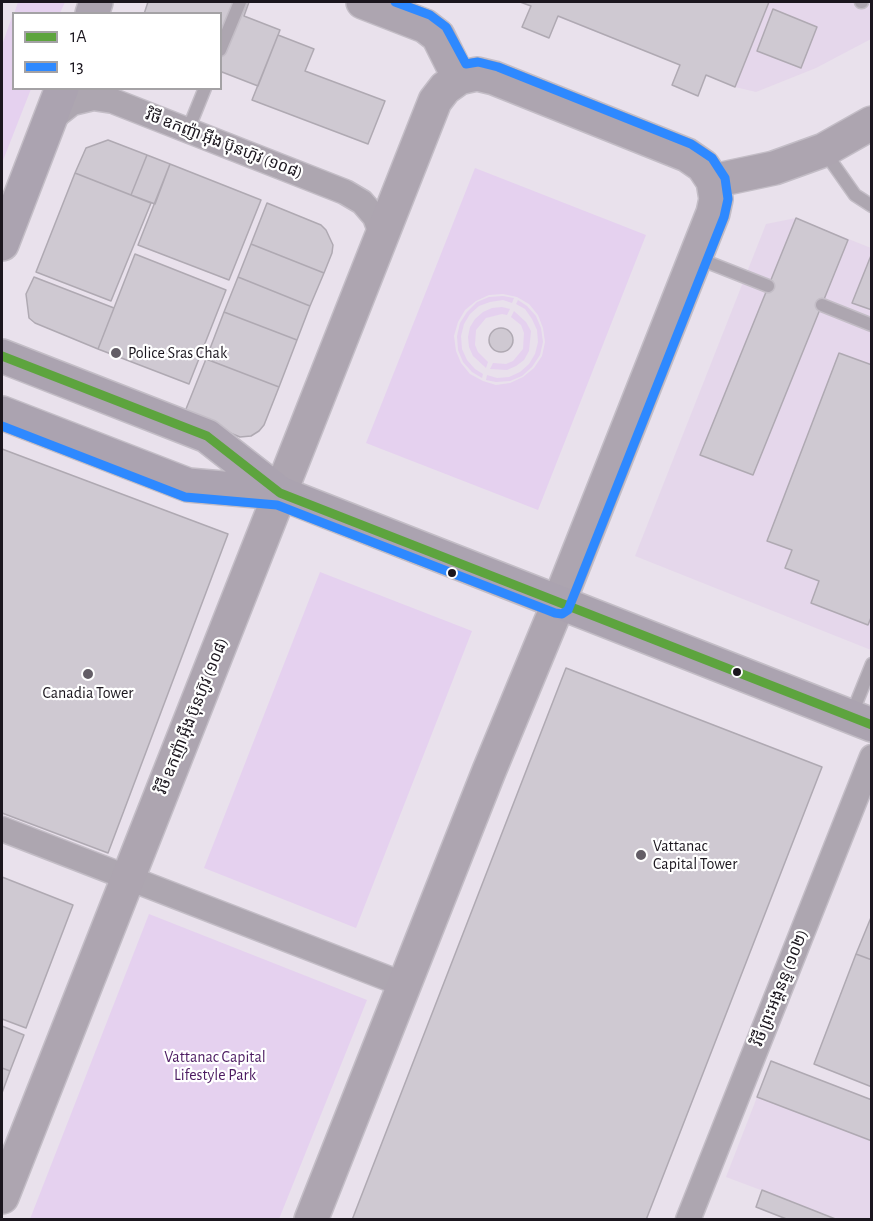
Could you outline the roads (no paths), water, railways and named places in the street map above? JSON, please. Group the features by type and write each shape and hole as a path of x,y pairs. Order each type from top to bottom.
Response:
{"highway":[{"path":"2,244 61,90"},
{"path":"2,356 207,436 280,493 861,721"},
{"path":"2,413 188,486 280,493"}],"street":[{"path":"311,1220 559,602 713,213 716,199 713,181 703,166 687,155 494,78 477,74 459,78 438,36 424,26 363,2"},
{"name":"វិថី ឧកញ៉ា អ៊ីង ប៊ុនហ៊ូវ (១០៨)","path":"2,1197 435,101 445,88 459,78"},
{"name":"វិថី ឧកញ៉ា អ៊ីង ប៊ុនហ៊ូវ (១០៨)","path":"49,121 72,103 93,98 113,101 345,192 362,202 375,217 382,236"},
{"path":"713,181 774,168 824,150 869,130"},
{"name":"វិថី ព្រះអង្គនន្ទ (១០២)","path":"688,1220 872,757"},
{"path":"2,829 405,985"}],"lane":[{"path":"222,45 240,2"},
{"path":"188,130 204,90"},
{"path":"824,150 855,195 872,206"},
{"path":"695,258 768,286"},
{"path":"822,305 872,325"},
{"path":"861,721 872,664"}],"place":[{"name":"Police Sras Chak","path":"116,353"},
{"name":"Canadia Tower","path":"88,674"},
{"name":"Vattanac Capital Tower","path":"641,855"}],"park label":[{"name":"Vattanac Capital Lifestyle Park","path":"215,1066"}]}
